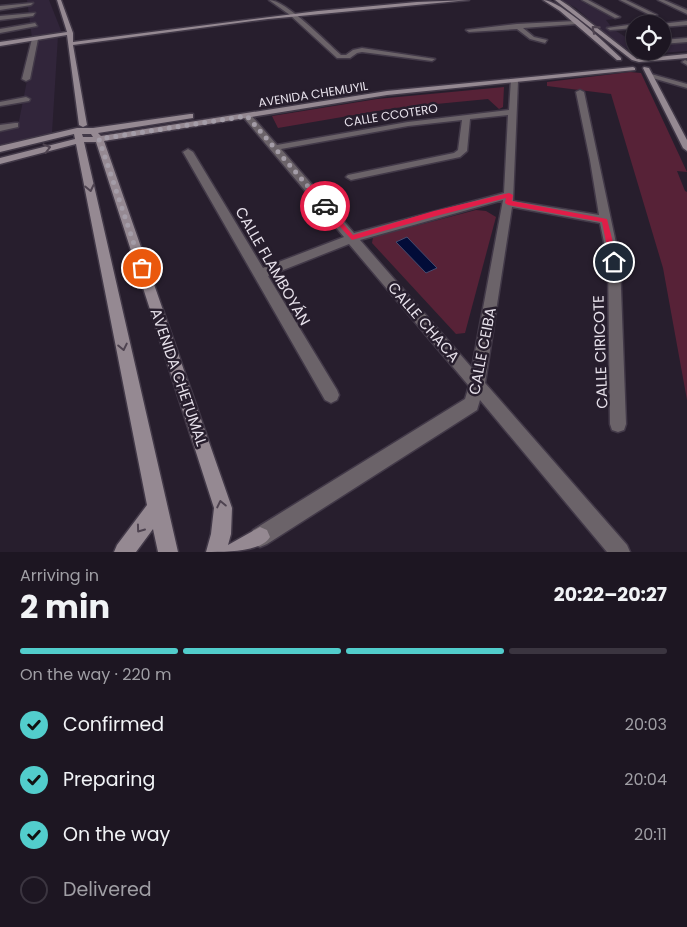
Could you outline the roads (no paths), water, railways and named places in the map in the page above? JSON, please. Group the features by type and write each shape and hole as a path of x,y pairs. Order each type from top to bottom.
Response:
{"main road":[{"name":"AVENIDA CHETUMAL","path":"59,0 70,33 70,44 156,507 168,552"},
{"path":"385,0 396,5"},
{"path":"70,44 189,26 292,14 467,0"},
{"path":"545,0 562,10 619,62 633,69"},
{"path":"557,0 575,11 605,37 626,52"},
{"path":"0,44 70,33"},
{"name":"AVENIDA CHEMUYIL","path":"0,149 87,133 385,90 630,60"},
{"path":"637,60 647,67 687,148"},
{"path":"661,60 686,61"},
{"path":"647,67 686,61"},
{"name":"AVENIDA CHEMUYIL","path":"0,161 87,133 247,116 385,90 514,81 647,67"},
{"name":"AVENIDA CHETUMAL","path":"87,133 223,508 221,534 216,552"},
{"path":"124,552 156,507"},
{"path":"235,552 260,537"}],"street":[{"path":"271,0 292,14 338,57 348,56 358,50 432,60"},
{"path":"584,0 617,17"},
{"path":"622,0 652,15"},
{"path":"660,0 687,12"},
{"path":"0,8 31,4"},
{"path":"0,18 32,14"},
{"path":"469,30 575,23"},
{"path":"671,25 687,24"},
{"path":"0,31 36,25"},
{"path":"518,26 532,38 545,41"},
{"path":"610,28 626,27"},
{"path":"26,79 35,39"},
{"path":"671,41 687,40"},
{"path":"651,76 687,86"},
{"name":"CALLE CEIBA","path":"260,537 471,404 478,384 509,199 514,81"},
{"name":"CALLE CIRICOTE","path":"580,92 614,262 618,424"},
{"path":"0,104 26,99"},
{"name":"CALLE CCOTERO","path":"274,148 408,124 513,112"},
{"name":"CALLE CHACA","path":"247,116 620,552"},
{"path":"351,177 457,155 462,151 466,118"},
{"path":"0,128 14,125"},
{"name":"CALLE FLAMBOYÁN","path":"188,152 331,395"},
{"path":"259,275 352,238 434,214 509,199 605,220"}]}
